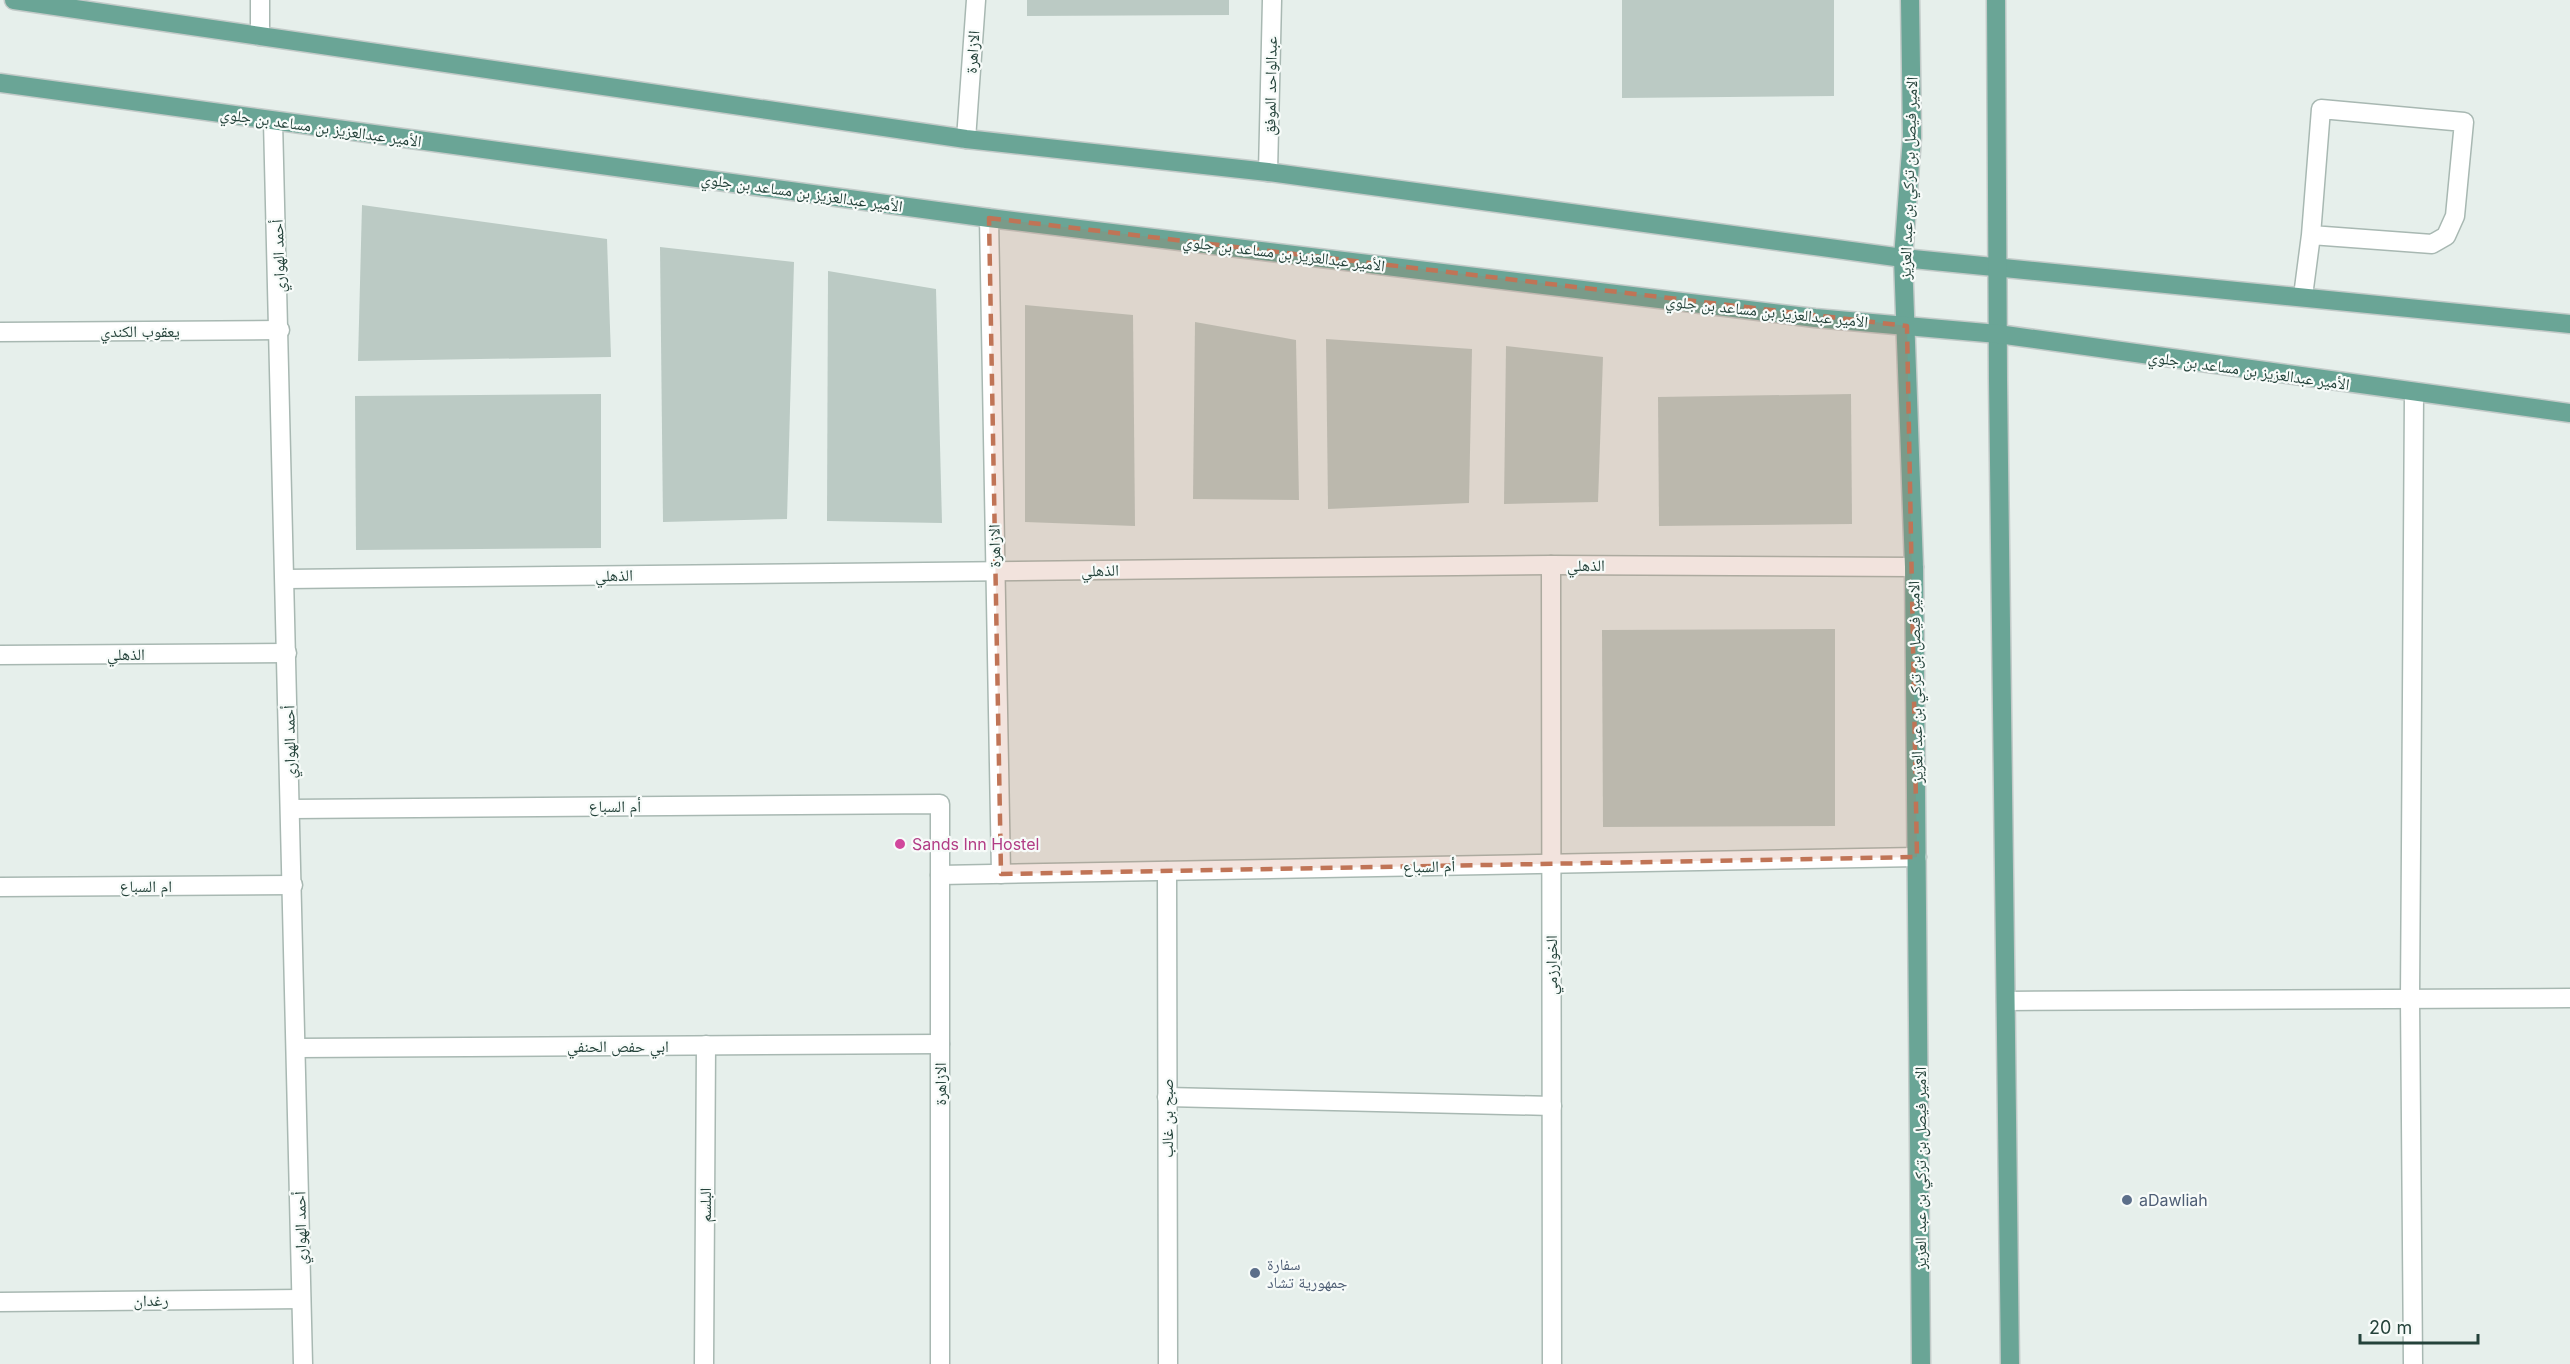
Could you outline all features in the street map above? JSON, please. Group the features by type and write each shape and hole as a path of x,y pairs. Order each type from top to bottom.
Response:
{"main road":[{"path":"14,0 966,139 1268,172 1903,258 2570,324"},
{"name":"الامير فيصل بن تركي بن عبد العزيز","path":"1910,0 1912,137 1903,258 1914,567 1921,1364"},
{"path":"1996,0 2010,1364"},
{"name":"الأمير عبدالعزيز بن مساعد بن جلوي","path":"0,83 989,218 1803,316 1998,334 2570,413"}],"street":[{"path":"260,0 261,36"},
{"name":"الازاهرة","path":"966,139 976,0"},
{"name":"عبدالواحد الموفق","path":"1268,172 1272,0"},
{"path":"2303,296 2311,235 2320,109 2464,123 2455,216 2446,236 2432,244 2311,235"},
{"name":"أحمد الهواري","path":"273,121 280,330 303,1364"},
{"name":"الازاهرة","path":"989,218 1001,874"},
{"name":"يعقوب الكندي","path":"0,332 280,330"},
{"path":"2413,1364 2410,999 2414,393"},
{"name":"الذهلي","path":"286,579 1551,565 1914,567"},
{"name":"الخوارزمي","path":"1551,565 1552,1364"},
{"name":"الذهلي","path":"0,655 287,652"},
{"name":"الازاهرة","path":"940,804 940,1364"},
{"name":"أم السباع","path":"291,809 940,804"},
{"name":"أم السباع","path":"940,875 1917,857"},
{"name":"صبح بن غالب","path":"1167,871 1168,1364"},
{"name":"ام السباع","path":"0,887 293,885"},
{"path":"2006,1001 2570,998"},
{"name":"ابي حفص الحنفي","path":"296,1048 940,1044"},
{"name":"البلسم","path":"704,1364 706,1045"},
{"path":"1167,1097 1552,1107"},
{"name":"رغدان","path":"0,1302 301,1299"}],"highlighted area":[{"path":"989,218 1907,326 1917,857 1001,874"}],"building":[{"path":"1027,0 1229,0 1229,15 1027,16"},
{"path":"1622,0 1834,0 1834,96 1622,98"},
{"path":"362,205 607,239 611,357 358,361"},
{"path":"660,247 794,262 787,519 663,522"},
{"path":"828,271 936,289 942,523 827,521"},
{"path":"1025,305 1133,315 1135,526 1025,522"},
{"path":"1195,322 1296,340 1299,500 1193,499"},
{"path":"1326,339 1472,349 1469,503 1328,509"},
{"path":"1506,346 1603,357 1598,502 1504,504"},
{"path":"601,394 601,548 356,550 355,396"},
{"path":"1851,394 1852,524 1659,526 1658,397"},
{"path":"1835,629 1835,826 1603,827 1602,630"}],"place":[{"name":"Sands Inn Hostel","path":"900,844"},
{"name":"aDawliah","path":"2127,1200"},
{"name":"سفارة جمهورية تشاد","path":"1255,1273"}]}
